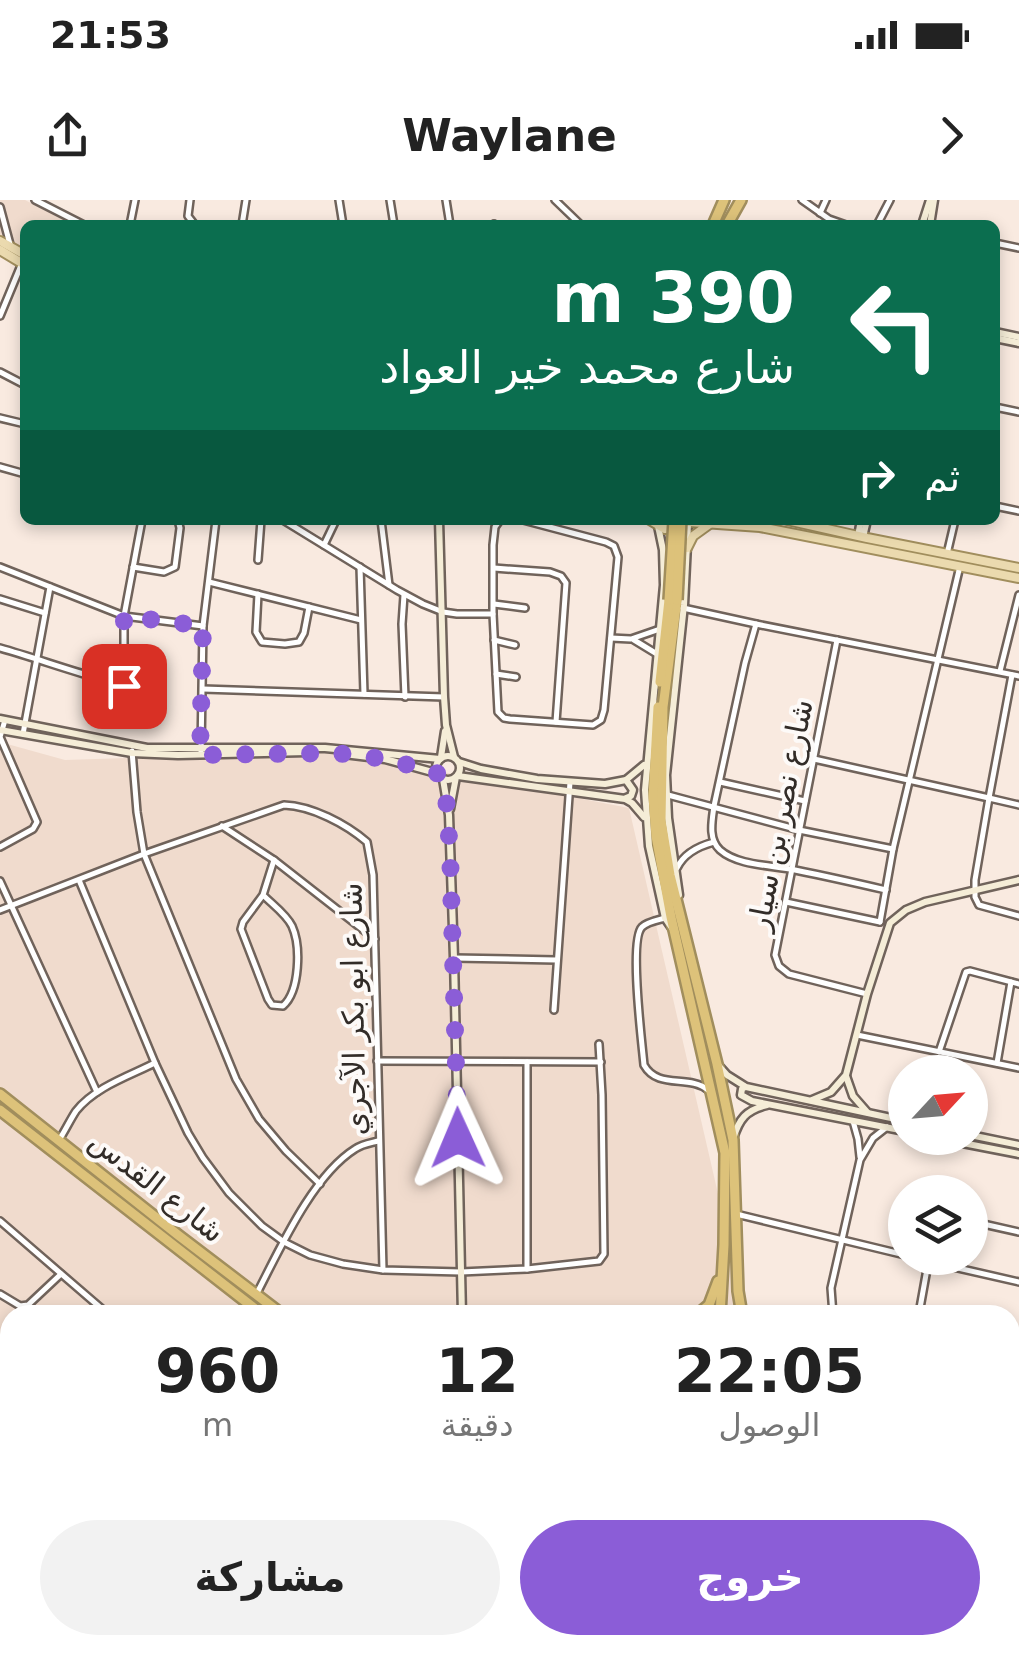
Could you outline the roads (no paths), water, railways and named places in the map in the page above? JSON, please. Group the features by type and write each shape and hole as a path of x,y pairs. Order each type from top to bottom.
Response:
{"highway":[{"path":"685,525 663,707 660,801 670,875 733,1140 738,1305"},
{"path":"676,603 655,734 652,797 662,874 725,1153 724,1245 717,1305"},
{"name":"شارع القدس","path":"0,1094 270,1305"},
{"name":"شارع القدس","path":"0,1110 249,1305"},
{"path":"717,1305 721,1274"},
{"path":"721,1287 729,1299 738,1291"}],"main road":[{"path":"0,241 20,257"},
{"path":"687,548 694,536 712,525"},
{"path":"743,525 1019,578"},
{"path":"808,525 1019,568"}],"street":[{"path":"36,200 74,220"},
{"path":"555,200 577,220"},
{"path":"802,200 835,220"},
{"path":"820,213 826,200"},
{"path":"0,207 11,248"},
{"path":"1,312 20,270"},
{"path":"124,686 124,616 141,525"},
{"path":"133,568 164,572 176,567 179,525"},
{"path":"200,752 203,626 215,525"},
{"path":"258,560 261,525"},
{"path":"291,525 404,594 444,612 493,614"},
{"path":"324,546 334,525"},
{"path":"382,525 389,585"},
{"path":"440,525 446,725 460,769 448,815"},
{"path":"496,525 493,614 497,702 502,716 597,724 604,710 618,557 614,546 606,542 541,525"},
{"path":"655,525 664,550 664,584 646,763 645,818 665,918 674,930"},
{"path":"679,911 666,794 676,603 686,560 685,525"},
{"path":"860,537 863,525"},
{"path":"946,554 954,525"},
{"path":"664,550 676,542 686,560"},
{"path":"880,922 893,849 960,566"},
{"path":"0,567 124,616 203,626"},
{"path":"360,568 364,696"},
{"path":"494,568 550,572 566,583 556,722"},
{"path":"209,582 361,620"},
{"path":"23,729 50,587"},
{"path":"258,594 256,632 262,642 300,642 308,607"},
{"path":"404,594 405,697"},
{"path":"1000,671 1019,595"},
{"path":"0,599 45,614"},
{"path":"676,603 756,624 1016,675 988,798 974,889 978,905 1019,916"},
{"path":"494,604 526,608"},
{"path":"756,624 714,806 714,842 733,857 886,890"},
{"path":"611,638 632,639 660,629"},
{"path":"632,639 657,654"},
{"path":"494,640 515,644"},
{"name":"شارع نصر بن سيار","path":"837,640 775,955 779,966 789,974 867,994"},
{"path":"0,648 124,686 150,689"},
{"path":"496,674 516,677"},
{"path":"203,689 444,697"},
{"path":"0,847 33,829 37,822 0,737 2,720 23,729 132,749 336,753 385,759 450,780 457,777 570,786 605,784 626,780 646,763"},
{"path":"446,725 436,768 448,815 462,1305"},
{"path":"1,730 23,729"},
{"path":"200,752 325,748 457,760 508,775 625,799 645,818"},
{"path":"132,749 144,854 206,1006 259,1119 320,1184"},
{"path":"814,759 1019,806"},
{"path":"625,799 632,790 626,780"},
{"path":"720,782 804,801"},
{"path":"554,1010 570,786"},
{"path":"666,794 799,830 893,849"},
{"name":"شارع ابو بكر الآجري","path":"0,910 272,808 294,805 320,814 367,842 371,854 374,939 382,1270"},
{"path":"222,826 274,860 374,939"},
{"path":"676,871 690,852 714,842"},
{"path":"263,896 290,922 294,936 295,988 283,1006 268,999 241,928 263,896 274,860"},
{"path":"0,880 97,1092"},
{"path":"80,880 155,1063 202,1158 246,1212 284,1242 324,1259 382,1270 460,1272 599,1261 604,1254 600,1044"},
{"path":"812,1100 832,1092 846,1075 890,923 916,905 1019,880"},
{"path":"786,902 890,923"},
{"path":"665,918 646,924 638,934 638,1008 644,1065 658,1079 698,1084 712,1096"},
{"path":"454,958 557,960"},
{"path":"939,1052 966,972 1019,984"},
{"path":"996,1064 1011,982"},
{"path":"858,1035 1019,1068"},
{"path":"377,1060 601,1062"},
{"path":"527,1062 528,1269"},
{"path":"59,1140 77,1110 97,1092 155,1063"},
{"path":"717,1064 727,1076 746,1087 888,1117"},
{"path":"846,1075 853,1096 868,1112"},
{"path":"698,1084 706,1076"},
{"path":"746,1087 741,1092 744,1098 887,1127"},
{"path":"733,1140 743,1116 768,1104"},
{"path":"853,1121 860,1160"},
{"path":"832,1305 831,1288 840,1240 860,1160 868,1144 887,1127"},
{"path":"988,1139 1019,1145"},
{"path":"256,1295 320,1184 342,1158 378,1141"},
{"path":"988,1148 1019,1154"},
{"path":"736,1214 888,1251"},
{"path":"0,1221 98,1305"},
{"path":"988,1225 1019,1232"},
{"path":"29,1305 62,1274"},
{"path":"988,1274 1019,1282"},
{"path":"920,1305 925,1275"}]}
